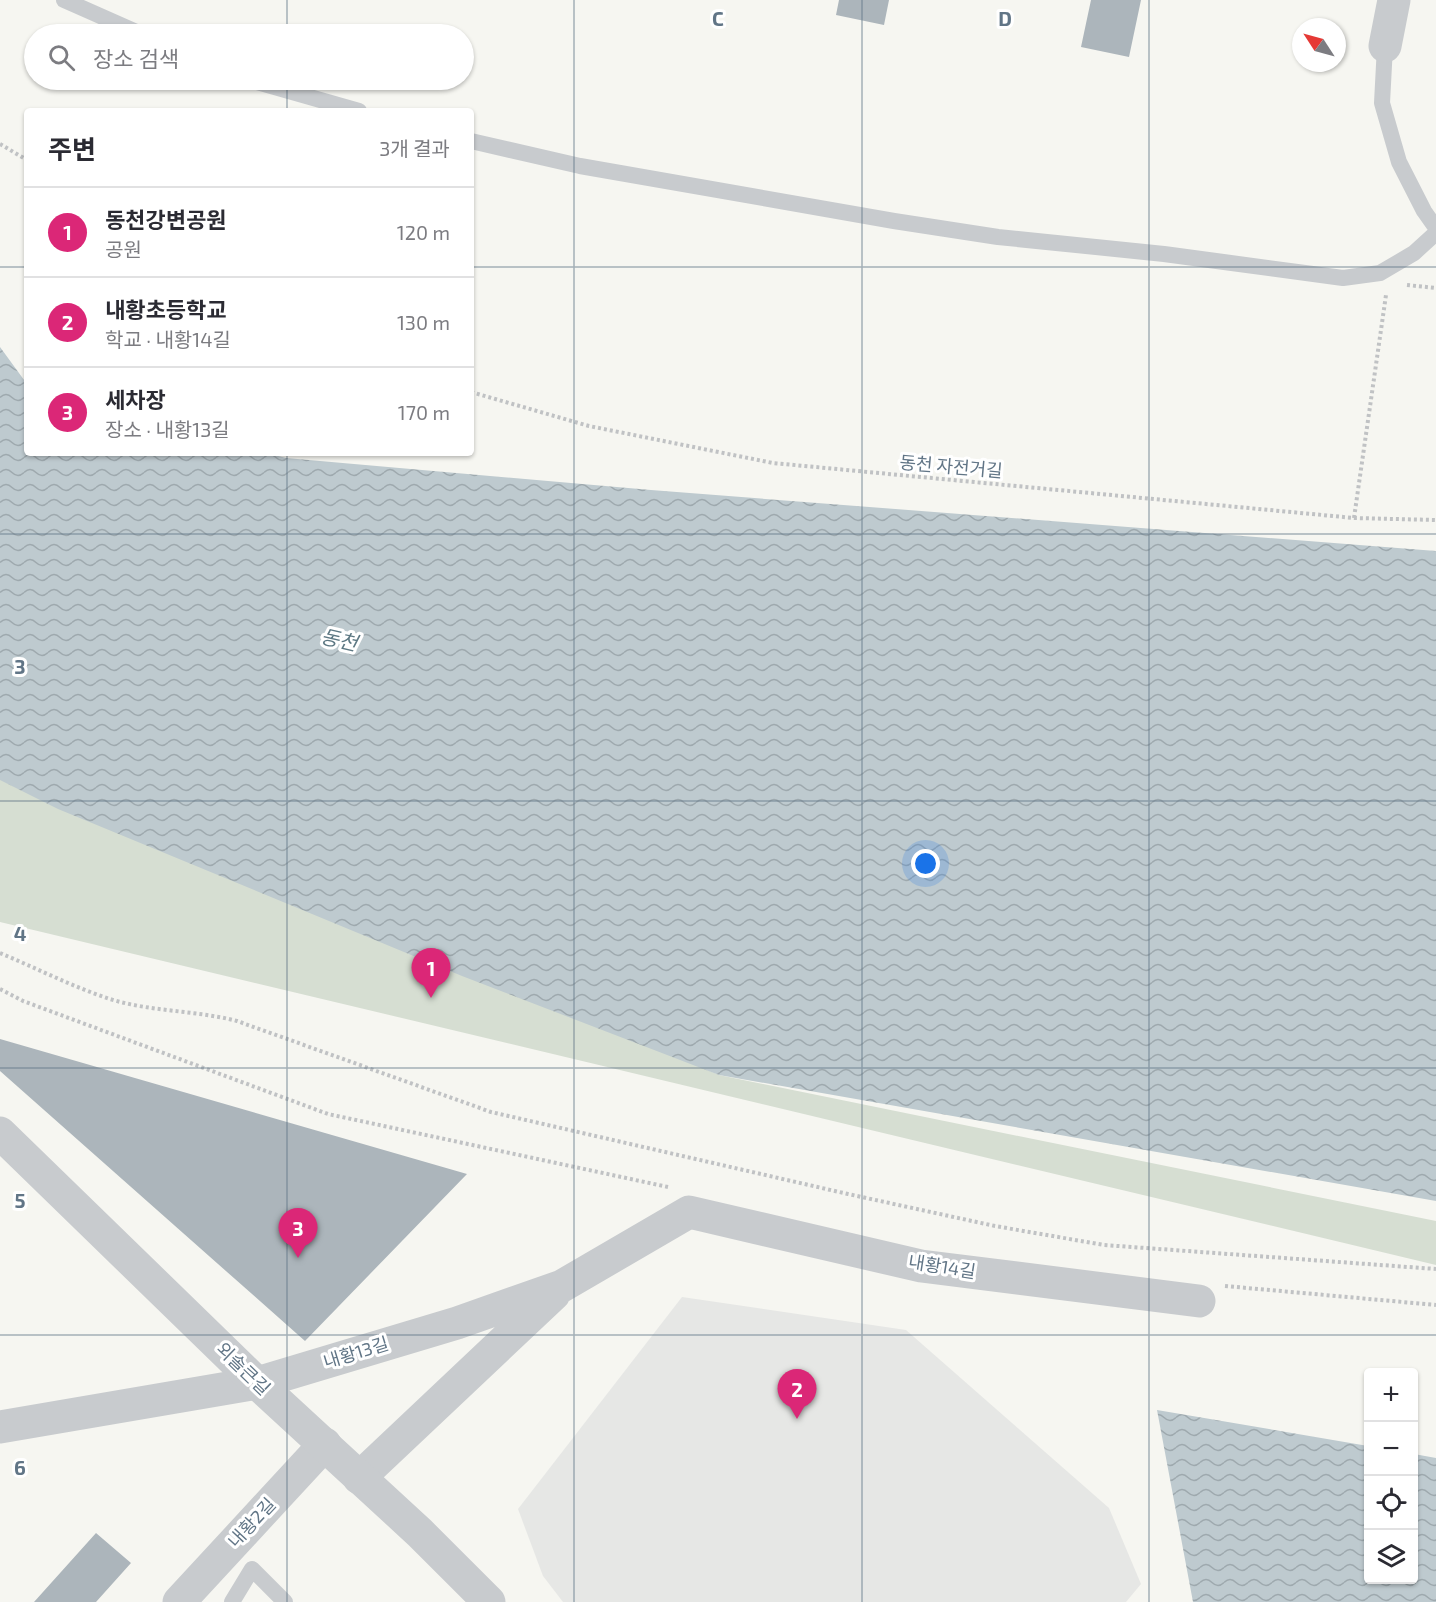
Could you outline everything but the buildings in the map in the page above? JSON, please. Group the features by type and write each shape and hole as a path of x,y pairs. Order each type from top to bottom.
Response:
{"street":[{"path":"1384,46 1394,0"},
{"name":"외솔큰길","path":"0,1133 257,1383 420,1533 486,1601"},
{"name":"내황13길","path":"0,1427 257,1383 457,1323 562,1286 688,1212"},
{"name":"내황14길","path":"688,1212 921,1266 1199,1301"},
{"path":"359,1478 562,1286"},
{"name":"내황2길","path":"179,1602 325,1444"}],"lane":[{"path":"64,0 118,24"},
{"path":"1384,46 1382,103 1399,162 1424,211 1436,228"},
{"path":"285,90 348,108"},
{"path":"474,142 580,166 894,221 998,237 1164,254 1343,278 1384,278 1436,233"},
{"path":"232,1602 252,1569 285,1602"}],"path":[{"path":"0,144 24,158"},
{"path":"1354,518 1384,278 1436,288"},
{"name":"동천 자전거길","path":"474,393 589,426 773,463 1354,518 1436,520"},
{"path":"0,953 110,999 237,1021 491,1112 848,1194 995,1226 1104,1245 1436,1269"}],"shaded area":[{"path":"0,765 719,1075 1436,1221 1436,1265 0,922"},
{"path":"682,1297 906,1330 1109,1508 1141,1584 1126,1602 563,1602 543,1576 518,1509"}],"water":[{"name":"동천","path":"0,347 24,380 24,456 278,456 651,490 1436,551 1436,1201 719,1075 462,976 58,809 0,780"},
{"path":"1157,1410 1364,1445 1364,1584 1418,1584 1418,1455 1436,1458 1436,1602 1193,1602"}],"place":[{"name":"동천강변공원","path":"431,998"},
{"name":"세차장","path":"298,1258"},
{"name":"내황초등학교","path":"797,1419"}]}
